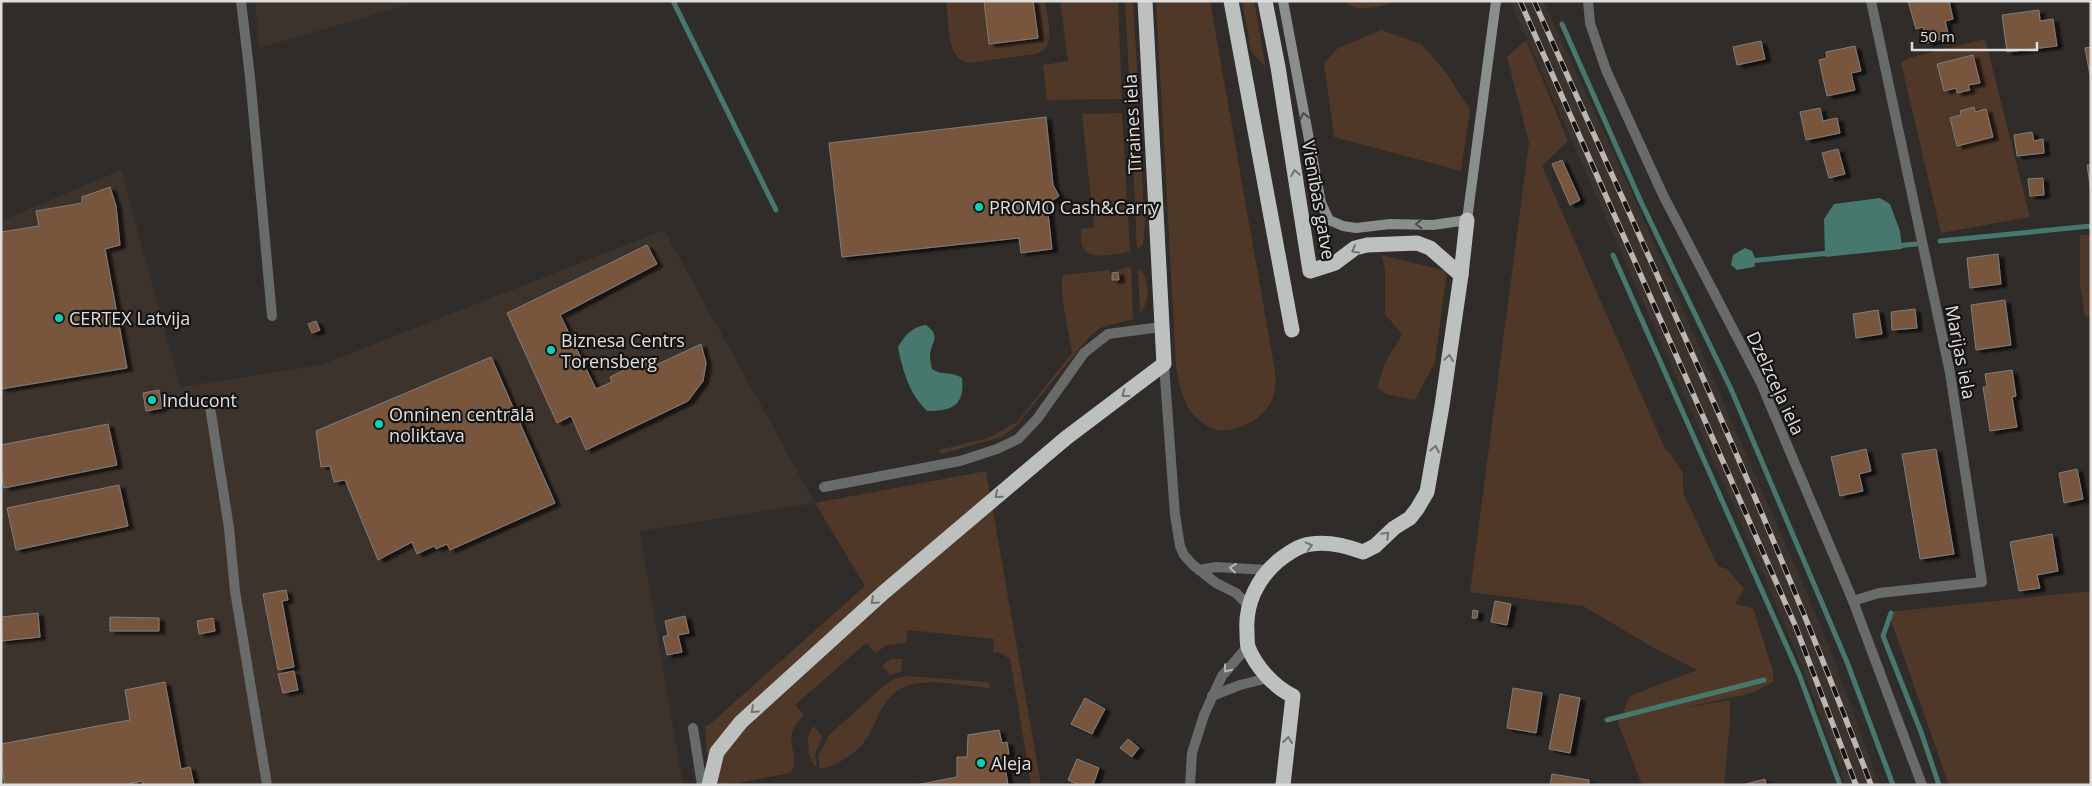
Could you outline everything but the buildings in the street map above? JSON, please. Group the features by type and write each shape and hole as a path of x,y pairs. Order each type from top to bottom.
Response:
{"highway":[{"name":"Tīraines iela","path":"1145,1 1164,364"},
{"path":"1231,1 1292,330"},
{"name":"Vienības gatve","path":"1265,1 1278,67 1310,271 1335,263 1354,248 1367,245 1417,243 1430,248 1461,275"},
{"path":"1283,785 1294,696 1284,692 1268,678 1248,646 1249,606 1256,587 1268,570 1288,553 1310,544 1347,546 1363,552 1375,546 1394,528 1410,518 1427,492 1442,406 1467,220"},
{"path":"708,785 717,752 741,722 883,593 1058,444 1164,364"}],"main road":[{"name":"Vienības gatve","path":"1283,1 1321,203 1330,220 1343,226 1356,228 1390,224 1433,224 1467,220"},
{"path":"1467,220 1496,1"}],"street":[{"path":"241,1 250,76 272,316"},
{"name":"Dzelzceļa iela","path":"1588,1 1590,23 1606,70 1663,195 1761,383 1853,601 1922,785"},
{"name":"Marijas iela","path":"1853,601 1879,593 1982,582 1950,373 1871,1"},
{"path":"824,487 960,461 997,449 1018,439 1037,419 1084,353 1108,334 1162,327"},
{"path":"1164,364 1174,515 1180,546 1184,555 1199,570 1216,583 1236,592 1249,606"},
{"path":"210,408 229,528 235,591 267,785"},
{"path":"1199,570 1216,567 1268,570"},
{"path":"1190,785 1192,753 1212,696 1222,676 1248,646"},
{"path":"1212,696 1240,685 1268,678"},
{"path":"693,728 702,785"}],"shaded area":[{"path":"255,1 421,1 259,48"},
{"path":"946,1 984,1 989,43 1033,1 1045,1 1049,24 1047,46 1035,54 969,63 964,61 956,55 951,45"},
{"path":"1060,1 1118,1 1122,99 1047,100 1043,65 1068,61"},
{"path":"1125,1 1133,1 1138,83 1130,94"},
{"path":"1156,1 1210,1 1275,371 1275,390 1273,399 1268,407 1254,420 1235,429 1213,429 1205,425 1194,415 1184,399 1176,366"},
{"path":"1242,1 1254,1 1266,68 1251,51"},
{"path":"1400,1 1367,8 1348,5 1348,2"},
{"path":"1510,1 1543,1 1554,24 1631,191 1794,563 1829,646 1880,785 1846,785 1799,659 1764,576"},
{"path":"1381,30 1421,44 1445,71 1470,110 1461,171 1334,137 1324,63 1338,48"},
{"path":"1985,39 2030,217 1941,233 1901,63 1909,58"},
{"path":"1526,40 1568,141 1542,166 1665,449 1683,473 1683,493 1718,566 1727,569 1744,589 1735,604 1753,608 1773,671 1773,682 1752,693 1679,709 1730,700 1730,722 1724,785 1642,785 1618,723 1630,696 1697,670 1654,648 1583,606 1470,592 1529,143 1507,57"},
{"path":"1122,113 1130,252 1103,256 1090,254 1085,251 1081,241 1081,229 1094,227 1082,114"},
{"path":"1131,116 1138,124 1139,130 1145,225 1143,244 1137,250"},
{"path":"121,170 180,387 321,365 664,230 815,503 640,531 683,785 1,785 1,221"},
{"path":"1880,198 1890,204 1900,231 1902,249 1825,257 1824,219 1834,204"},
{"path":"2091,234 2091,316 2085,317 2080,285 2080,235"},
{"path":"1745,248 1752,251 1756,260 1754,267 1737,270 1731,265 1733,255"},
{"path":"1381,255 1447,271 1435,362 1415,400 1385,394 1377,387 1385,363 1402,334 1385,314 1385,268"},
{"path":"1131,267 1133,319 1102,327 1090,336 1015,427 1001,437 941,454 939,450 988,438 1017,422 1072,353 1063,301 1063,275 1110,270 1111,281 1120,281 1119,269"},
{"path":"1138,269 1144,274 1148,289 1146,304 1140,313"},
{"path":"926,325 935,336 930,356 932,369 962,378 959,401 950,408 943,410 927,411 916,397 902,365 898,347 909,332"},
{"path":"986,471 1041,785 1031,785 1010,659 1000,653 993,652 994,639 908,630 906,643 887,645 875,653 866,643 795,705 804,715 792,732 794,765 791,773 731,784 722,785 715,782 708,770 705,726 709,725 865,586 815,503"},
{"path":"2091,591 2091,785 1949,785 1888,612"},
{"path":"891,659 902,659 901,672 890,675 882,666"},
{"path":"908,676 988,682 990,688 929,682 909,685 900,689 893,694 882,708 870,733 861,746 839,762 820,769 818,756 829,735 885,685 894,679"},
{"path":"814,726 822,736 815,755 817,765 815,767 810,757 808,746 809,735"}],"waterway":[{"path":"673,1 776,210"},
{"path":"1562,24 1641,202 1731,389 1847,662 1893,785"},
{"path":"1940,241 2091,226"},
{"path":"1896,246 1916,244"},
{"path":"1749,261 1830,253"},
{"path":"1613,255 1799,674 1840,785"},
{"path":"1891,613 1883,636 1921,732 1939,785"},
{"path":"1607,720 1764,680"}],"railway":[{"path":"1520,1 1795,625 1856,785"},
{"path":"1534,1 1751,488 1833,685 1871,785"}],"place":[{"name":"PROMO Cash&Carry","path":"979,207"},
{"name":"CERTEX Latvija","path":"59,318"},
{"name":"Biznesa Centrs Torensberg","path":"551,350"},
{"name":"Inducont","path":"152,400"},
{"name":"Onninen centrālā noliktava","path":"379,424"},
{"name":"Aleja","path":"981,763"}]}
